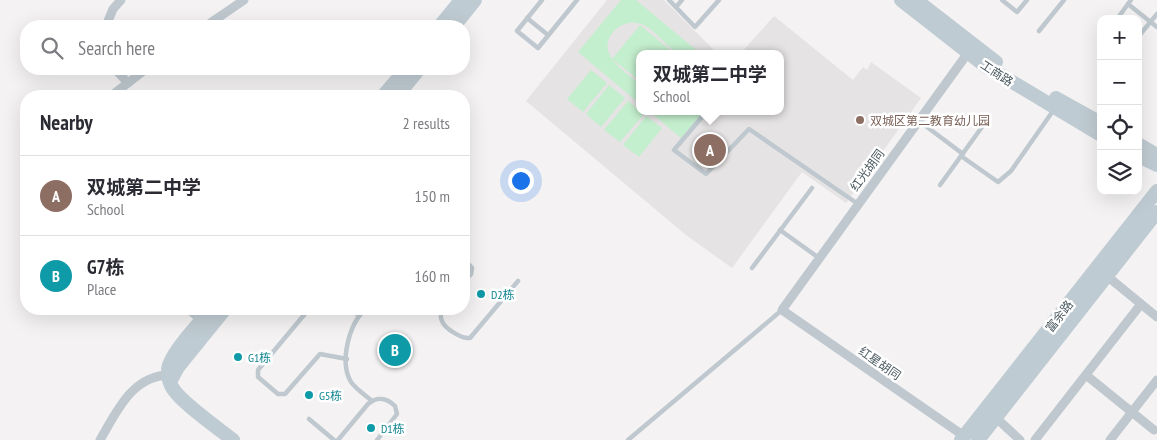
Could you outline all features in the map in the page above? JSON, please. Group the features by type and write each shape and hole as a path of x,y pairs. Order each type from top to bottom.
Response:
{"main road":[{"path":"445,20 461,0"},
{"path":"459,20 475,0"},
{"name":"工商路","path":"911,2 971,49 1005,79 1097,133"},
{"name":"工商路","path":"971,49 1097,121"},
{"path":"388,90 401,75"},
{"path":"402,90 414,75"},
{"path":"1142,146 1157,155"},
{"path":"1142,158 1157,165"},
{"name":"富余路","path":"991,413 1157,191"},
{"name":"富余路","path":"968,439 1107,276 1157,212"},
{"path":"206,315 173,357 168,367 170,377 177,394 234,440"},
{"path":"170,377 220,315"}],"street":[{"path":"108,20 113,9 121,0"},
{"path":"215,20 244,0"},
{"name":"红光胡同","path":"782,310 971,49"},
{"path":"121,75 128,83"},
{"path":"119,90 138,75"},
{"path":"1107,276 1157,317"},
{"path":"1035,440 1141,304"},
{"name":"红星胡同","path":"782,310 968,439"},
{"path":"196,315 202,320"},
{"path":"1086,375 1154,430"},
{"path":"100,440 127,395 145,381 170,377"},
{"path":"1110,440 1157,380"},
{"path":"991,413 1020,440"}],"lane":[{"path":"542,0 517,30 538,48 577,0"},
{"path":"669,0 695,27 718,0"},
{"path":"676,7 682,0"},
{"path":"1002,0 1017,12 1027,0"},
{"path":"1039,31 1064,0"},
{"path":"1119,15 1130,2 1157,27"},
{"path":"1142,33 1157,14"},
{"path":"528,18 548,35"},
{"path":"918,120 998,182 1011,172 1055,108"},
{"path":"704,115 674,150 706,174 749,129 858,204"},
{"path":"940,185 982,127"},
{"path":"752,268 812,188"},
{"path":"780,230 819,258"},
{"path":"442,315 444,325 462,338 470,338 518,281"},
{"path":"628,440 782,310"},
{"path":"305,315 258,370 258,377 278,394 286,394 320,354 347,359"},
{"path":"358,315 348,341 348,373 353,384 372,401"},
{"path":"338,440 372,401 379,398 390,401 398,411 396,417 378,440"},
{"path":"309,419 334,440"}],"shaded area":[{"path":"607,0 664,0 714,50 636,50 636,115 784,115 784,50 744,50 774,16 853,80 863,67 867,70 871,62 921,98 846,203 802,172 732,268 686,235 526,101"}],"green space":[{"path":"621,0 636,0 696,50 673,50 648,28 637,23 622,25 617,28 609,38 609,54 620,67 636,81 636,101 578,52"},
{"path":"640,25 670,50 636,50 636,78 612,59"},
{"path":"591,70 607,83 583,112 567,99"},
{"path":"609,85 625,98 601,127 586,114"},
{"path":"628,101 636,108 636,115 643,115 620,142 604,130"},
{"path":"654,115 701,115 681,138"},
{"path":"646,116 662,128 639,157 623,145"}],"place":[{"name":"双城区第二教育幼儿园","path":"860,120"},
{"name":"双城第二中学","path":"710,150"},
{"name":"D2栋","path":"481,294"},
{"name":"G7栋","path":"395,350"},
{"name":"G1栋","path":"238,357"},
{"name":"G5栋","path":"309,395"},
{"name":"D1栋","path":"371,428"}]}
